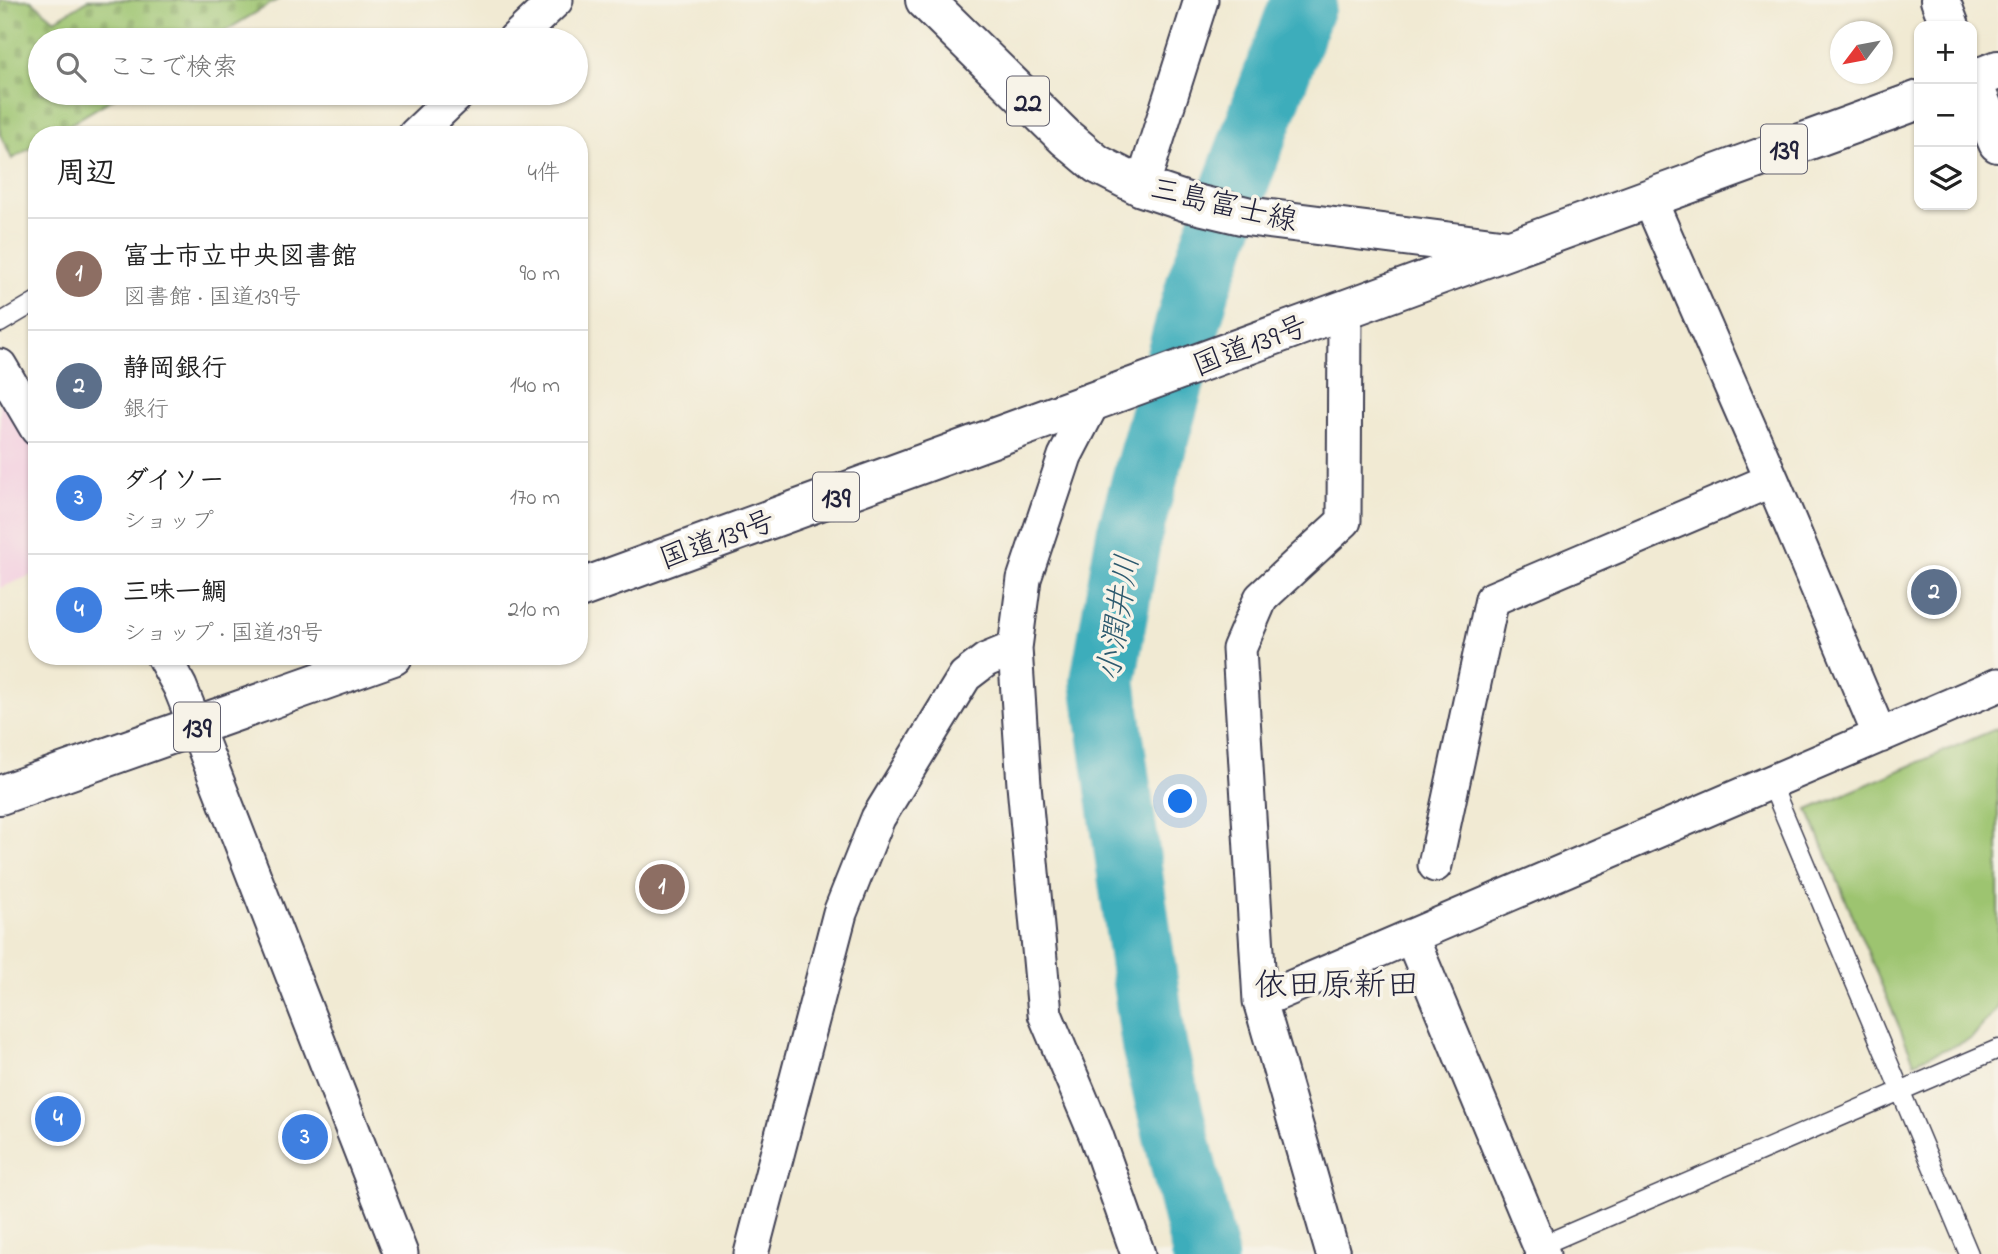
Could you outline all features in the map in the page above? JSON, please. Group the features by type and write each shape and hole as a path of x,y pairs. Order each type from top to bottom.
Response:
{"main road":[{"name":"三島富士線","path":"925,0 1066,138 1097,164 1142,187 1187,202 1246,216 1508,249"},
{"path":"1940,0 1948,21"},
{"path":"1977,79 1998,70"},
{"path":"1973,84 1998,143"},
{"name":"国道139号","path":"588,586 1219,358 1345,309 1914,102"},
{"name":"139","path":"0,795 368,665"}],"street":[{"path":"527,28 556,0"},
{"path":"1142,187 1201,0"},
{"path":"424,126 446,105"},
{"path":"1649,198 1880,736"},
{"path":"1333,1254 1261,1001 1239,649 1261,598 1344,521 1345,309"},
{"path":"0,366 28,414"},
{"path":"1092,404 1065,456 1024,579 1015,648 1024,785 1045,1014 1096,1135 1138,1254"},
{"path":"1435,865 1492,599 1772,480"},
{"path":"751,1254 840,913 878,818 965,676 986,660 1015,648"},
{"path":"168,665 196,727 401,1254"},
{"path":"1261,1001 1998,685"},
{"path":"1411,936 1542,1250"}],"lane":[{"path":"0,323 28,306"},
{"path":"1771,783 1969,1254"},
{"path":"1542,1250 1998,1049"}],"shaded area":[{"path":"0,390 28,437 28,577 0,588"}],"green space":[{"path":"0,0 31,0 55,20 88,0 277,0 230,28 28,28 28,105 102,105 67,126 28,126 28,149 12,159 0,134"},
{"path":"1998,728 1998,1007 1971,1039 1914,1062 1808,810"}],"waterway":[{"name":"小潤井川","path":"1205,1254 1154,1045 1103,681 1129,535 1199,284 1304,0"}],"place":[{"name":"静岡銀行","path":"1934,592"},
{"name":"富士市立中央図書館","path":"662,887"},
{"name":"三味一鯛","path":"58,1119"},
{"name":"ダイソー","path":"305,1137"}],"district":[{"name":"依田原新田","path":"1337,983"}]}
